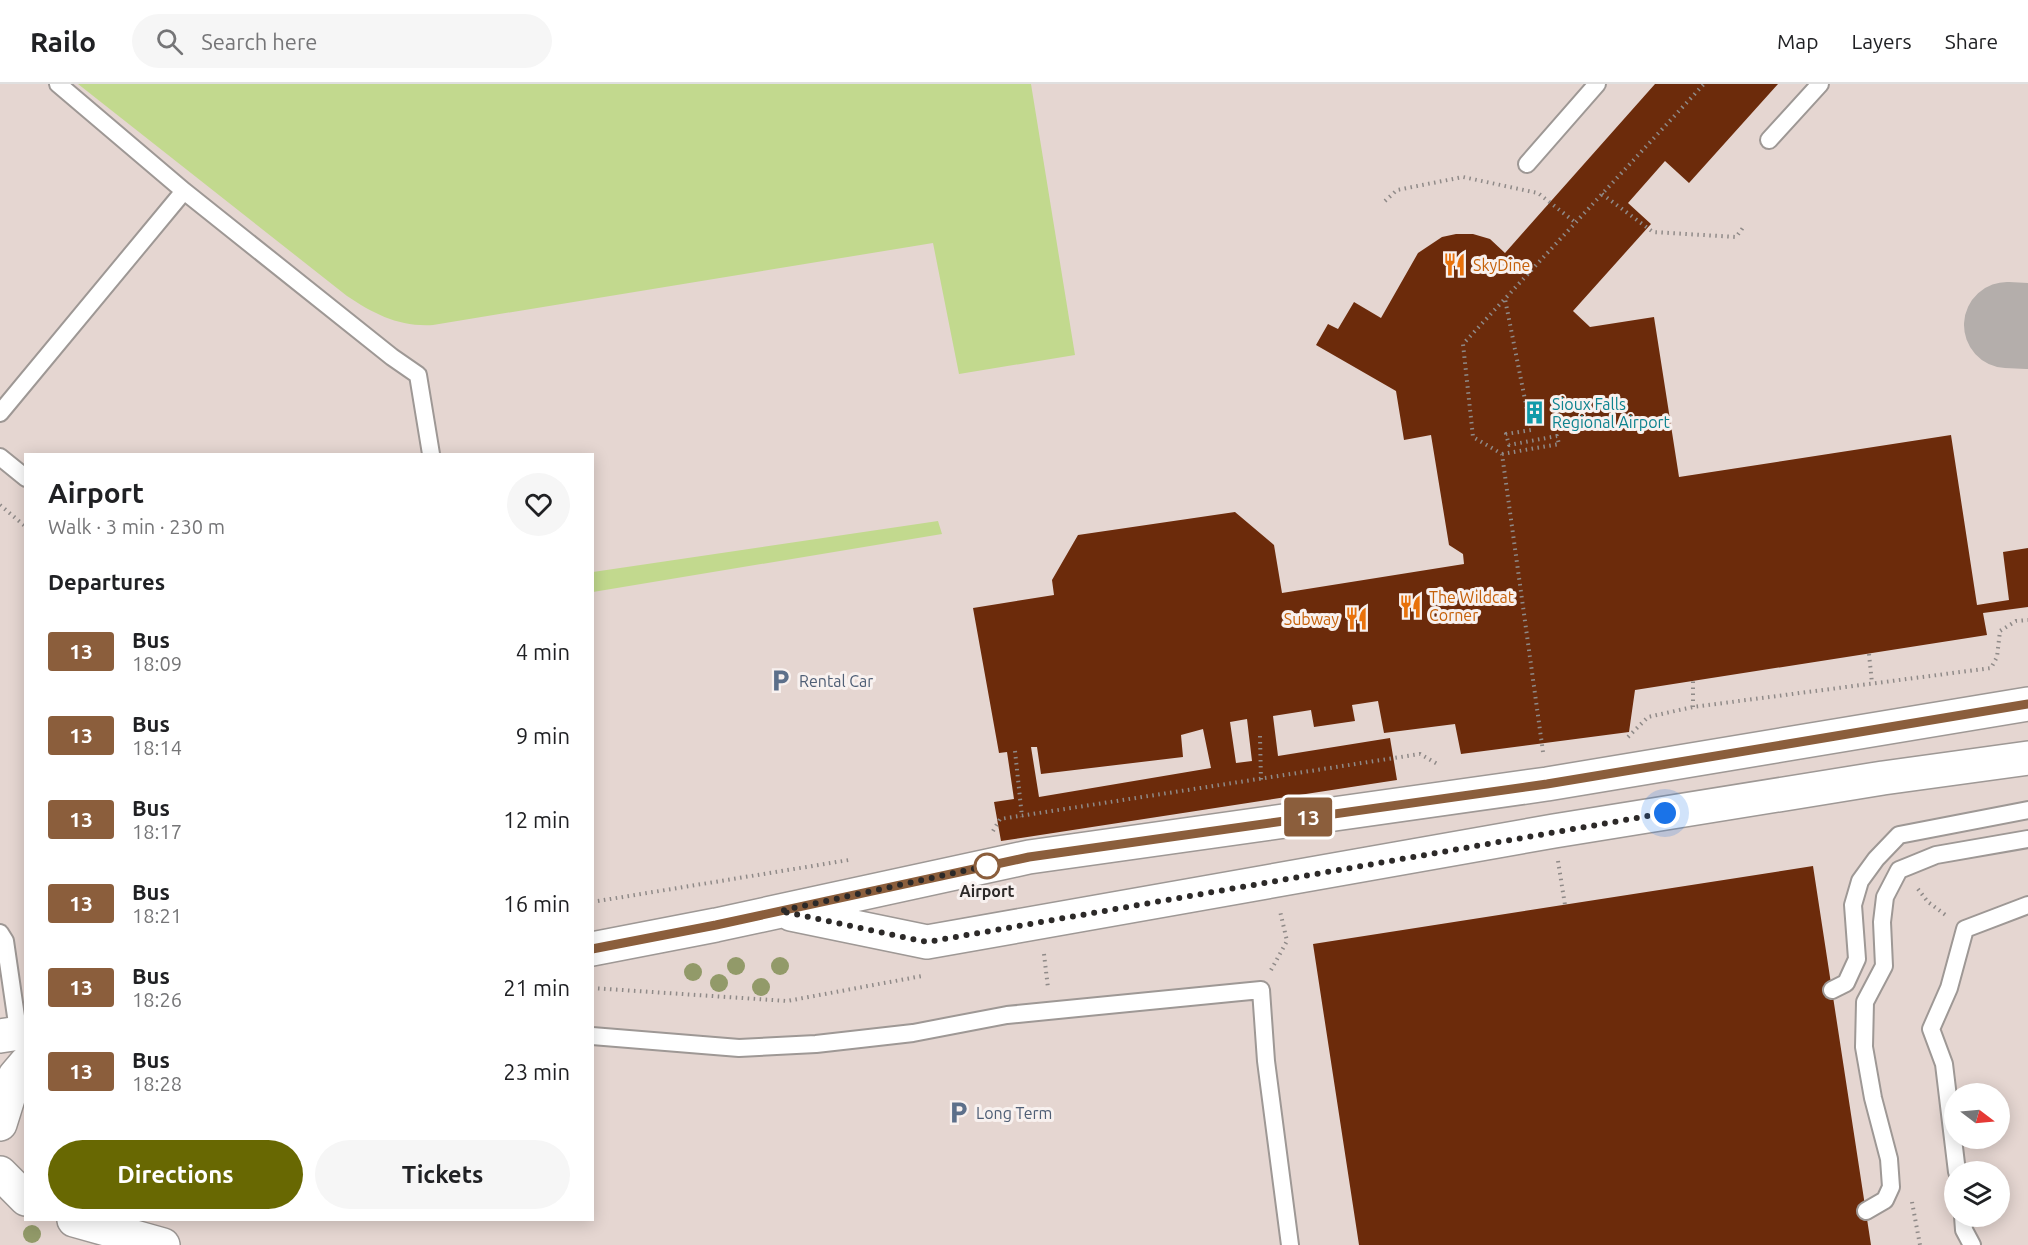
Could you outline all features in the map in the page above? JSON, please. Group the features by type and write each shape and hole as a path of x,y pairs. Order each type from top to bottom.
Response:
{"main road":[{"path":"594,949 1029,857 1547,784 2028,704"},
{"path":"780,911 927,942 1554,831 2028,758"},
{"path":"0,1124 15,1076 19,1046"},
{"path":"0,1173 24,1197"},
{"path":"78,1221 164,1245"}],"lane":[{"path":"58,84 184,191 392,357 418,375 431,453"},
{"path":"1527,164 1597,84"},
{"path":"1769,140 1820,84"},
{"path":"0,413 184,191"},
{"path":"0,457 24,476"},
{"path":"1832,990 1846,983 1857,959 1853,905 1860,881 1876,859 1899,835 2028,810"},
{"path":"1866,1211 1885,1200 1891,1187 1889,1159 1873,1098 1864,1047 1865,1002 1884,966 1882,922 1885,897 1899,870 1918,862 1936,855 2028,839"},
{"path":"1956,1161 1944,1064 1931,1029 1949,988 1965,928 2028,905"},
{"path":"0,933 5,941 19,1046"},
{"path":"594,1036 750,1048 913,1033 1007,1015 1050,1010 1261,990 1266,1061 1290,1245"},
{"path":"1964,1227 1972,1245"}],"path":[{"path":"1505,298 1531,430 1506,434 1509,445 1557,436 1559,444 1502,454 1473,437 1462,344 1704,84"},
{"path":"1384,201 1396,190 1463,177 1538,193 1576,223"},
{"path":"1602,194 1653,232 1736,237 1745,225"},
{"path":"1502,454 1542,743"},
{"path":"0,505 24,525"},
{"path":"1625,740 1648,717 1693,707 1992,668 1997,657 2000,631 2016,621 2028,620"},
{"path":"1869,654 1872,683"},
{"path":"1693,707 1694,681"},
{"path":"1260,736 1261,781"},
{"path":"1015,751 1022,817"},
{"path":"989,837 1000,819 1261,781 1420,754 1443,767"},
{"path":"1543,756 1553,754"},
{"path":"1557,851 1565,905"},
{"path":"594,902 861,858"},
{"path":"1261,990 1287,941 1280,910"},
{"path":"1034,955 1044,953 1050,1010"},
{"path":"594,988 787,1001 926,976"},
{"path":"1912,1201 1920,1245"}],"shaded area":[{"name":"Sioux Falls Regional Airport","path":"0,84 2028,84 2028,1245 0,1245"}],"green space":[{"path":"78,84 1031,84 1075,355 959,374 933,243 433,325 409,324 377,314 347,296"},
{"path":"938,521 942,534 594,592 594,572"}],"building":[{"name":"Sioux Falls Regional Airport","path":"1655,84 1778,84 1689,183 1665,161 1628,203 1651,224 1573,311 1590,327 1654,317 1679,477 1951,435 1977,605 2009,600 2003,552 2028,548 2028,607 1983,613 1987,635 1635,690 1629,732 1461,754 1455,724 1384,733 1378,701 1352,705 1355,721 1314,727 1311,710 1273,716 1278,756 1390,738 1397,780 1001,841 994,802 1014,799 1007,752 999,753 973,608 1054,595 1052,580 1078,535 1235,512 1274,545 1282,593 1464,564 1463,554 1449,545 1431,435 1404,440 1396,391 1316,345 1328,324 1338,329 1354,302 1381,318 1418,253 1442,237 1473,234 1490,239 1505,253","holes":["1247,719 1252,761 1236,763 1230,722","1203,729 1211,768 1039,797 1031,747 1037,747 1041,774 1183,757 1181,735"]},
{"path":"1813,866 1871,1245 1359,1245 1313,944"}],"taxiway":[{"path":"2007,325 2028,326"}],"bus line":[{"name":"13","path":"594,949 869,893 1029,857 1547,784 2028,704"}],"place":[{"name":"SkyDine","path":"1455,265"},
{"name":"Sioux Falls Regional Airport","path":"1534,413"},
{"name":"The Wildcat Corner","path":"1411,606"},
{"name":"Subway","path":"1357,619"},
{"name":"Rental Car","path":"781,681"},
{"name":"Airport","path":"987,866"},
{"name":"Long Term","path":"958,1113"}],"route":[{"path":"987,866 991,865 780,911 927,942 1665,813"}]}
